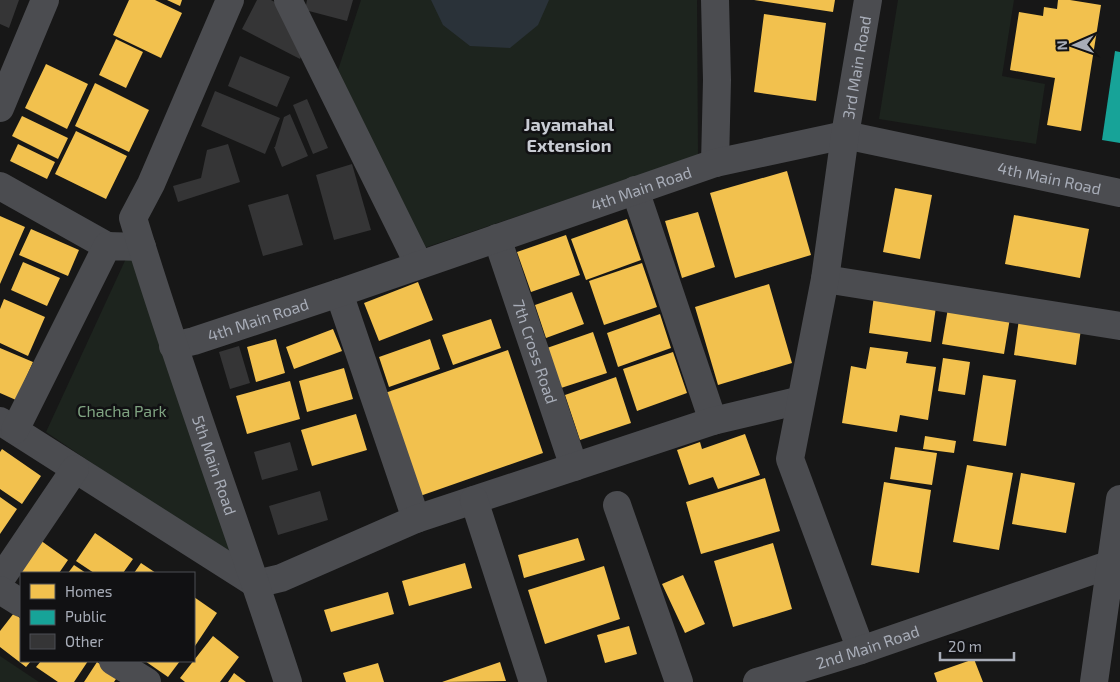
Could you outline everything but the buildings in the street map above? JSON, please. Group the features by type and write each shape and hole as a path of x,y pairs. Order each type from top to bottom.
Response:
{"street":[{"path":"0,108 45,0"},
{"name":"5th Main Road","path":"230,0 151,184 133,218 174,346 288,682"},
{"path":"288,0 419,265"},
{"path":"715,0 717,80 715,163"},
{"name":"3rd Main Road","path":"861,650 790,459 825,279 845,135 868,0"},
{"name":"4th Main Road","path":"174,346 339,293 715,163 845,135 1120,193"},
{"path":"0,186 107,246 142,247"},
{"path":"635,190 713,421"},
{"name":"7th Cross Road","path":"498,238 574,467"},
{"path":"107,246 8,426 256,584 281,578 416,519 713,421 802,400"},
{"path":"825,279 1120,326"},
{"path":"339,293 416,519"},
{"path":"0,580 75,469"},
{"path":"1094,682 1115,563 1120,499"},
{"path":"474,500 534,682"},
{"path":"617,504 678,682"},
{"name":"2nd Main Road","path":"758,682 861,650 1115,563"},
{"path":"0,590 20,602"},
{"path":"115,662 147,682"}],"green space":[{"path":"361,0 697,0 698,155 424,248 338,70"},
{"path":"898,0 1014,0 1002,76 1045,84 1036,144 879,119"},
{"name":"Chacha Park","path":"129,252 239,563 46,432"},
{"path":"0,656 39,682 0,682"}],"shaded area":[{"path":"431,0 549,0 538,25 510,48 470,46 443,25"}],"district":[{"name":"Jayamahal Extension","path":"569,135"}]}
